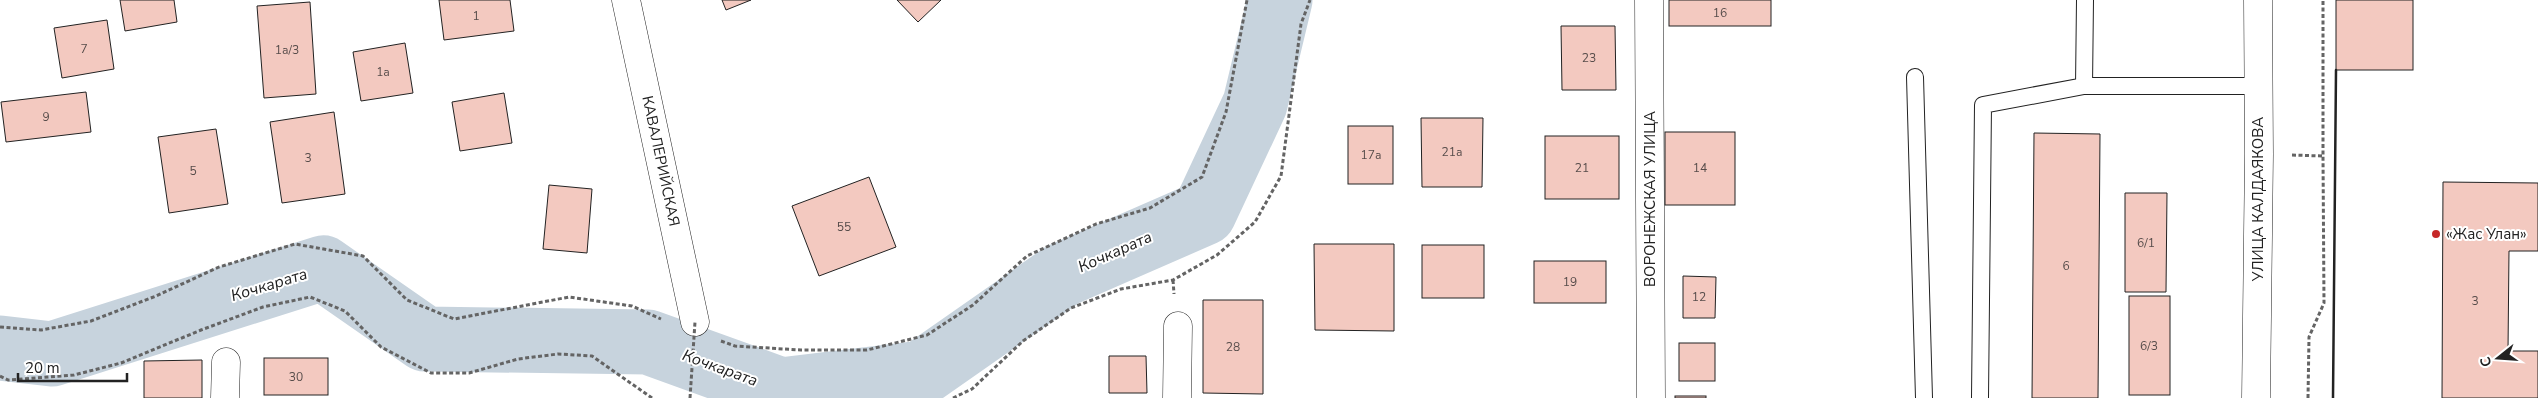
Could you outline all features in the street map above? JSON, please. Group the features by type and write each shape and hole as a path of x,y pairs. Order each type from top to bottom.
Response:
{"street":[{"name":"КАВАЛЕРИЙСКАЯ","path":"626,0 695,322"},
{"name":"ВОРОНЕЖСКАЯ УЛИЦА","path":"1649,0 1652,398"},
{"name":"УЛИЦА КАЛДАЯКОВА","path":"2256,398 2258,0"},
{"path":"1177,398 1178,326"},
{"path":"225,398 226,362"}],"lane":[{"path":"2084,86 2085,0"},
{"path":"1915,77 1924,398"},
{"path":"1980,398 1983,105 2084,86 2258,86"}],"path":[{"path":"953,398 972,389 1023,341 1071,308 1121,289 1173,280 1217,255 1255,222 1280,176 1301,24 1310,0"},
{"path":"2308,398 2309,337 2324,303 2323,156"},
{"path":"0,376 8,380 74,375 121,363 262,307 310,297 345,311 382,347 431,373 468,373 518,359 558,354 592,356 652,398"},
{"path":"690,398 695,322"}],"building":[{"path":"120,0 174,0 177,22 125,31"},
{"path":"439,0 510,0 514,31 444,40"},
{"path":"722,0 751,0 726,10"},
{"path":"897,0 941,0 918,22"},
{"path":"1669,0 1771,0 1771,26 1669,26"},
{"path":"2336,0 2413,0 2413,70 2336,70"},
{"path":"310,2 316,94 264,98 257,6"},
{"path":"107,20 114,69 62,78 54,28"},
{"path":"1561,26 1615,26 1616,90 1562,90"},
{"path":"405,43 413,93 361,101 353,52"},
{"path":"86,92 91,132 6,142 1,102"},
{"path":"504,93 512,143 460,151 452,102"},
{"path":"334,112 345,194 282,203 270,122"},
{"path":"1421,118 1483,118 1482,187 1422,187"},
{"path":"1348,126 1393,126 1393,184 1348,184"},
{"path":"216,129 228,204 169,213 158,137"},
{"path":"1665,132 1735,132 1735,205 1665,205"},
{"path":"2034,133 2100,134 2098,398 2032,398"},
{"path":"1545,136 1619,136 1619,199 1545,199"},
{"path":"869,177 896,247 819,276 792,206"},
{"path":"2443,182 2538,183 2538,251 2509,251 2508,351 2538,351 2538,398 2442,398"},
{"path":"549,185 592,189 587,253 543,249"},
{"path":"2125,193 2167,193 2166,292 2125,292"},
{"path":"1314,244 1394,244 1394,331 1315,330"},
{"path":"1422,245 1484,245 1484,298 1422,298"},
{"path":"1534,261 1606,261 1606,303 1534,303"},
{"path":"1683,276 1716,277 1715,318 1683,318"},
{"path":"2129,296 2170,296 2170,395 2129,395"},
{"path":"1203,300 1263,300 1263,394 1203,393"},
{"path":"1679,343 1715,343 1715,381 1679,381"},
{"path":"1109,356 1146,356 1147,393 1109,393"},
{"path":"264,358 328,358 328,395 264,395"},
{"path":"202,360 202,398 144,398 144,361"},
{"path":"1675,396 1706,396 1706,398 1675,398"}],"waterway":[{"name":"Кочкарата","path":"0,348 52,354 323,268 425,339 648,342 781,390 922,373 1062,275 1204,213 1255,104 1280,0"}],"wall":[{"path":"2333,398 2336,70"}],"place":[{"name":"«Жас Улан»","path":"2436,234"}]}
